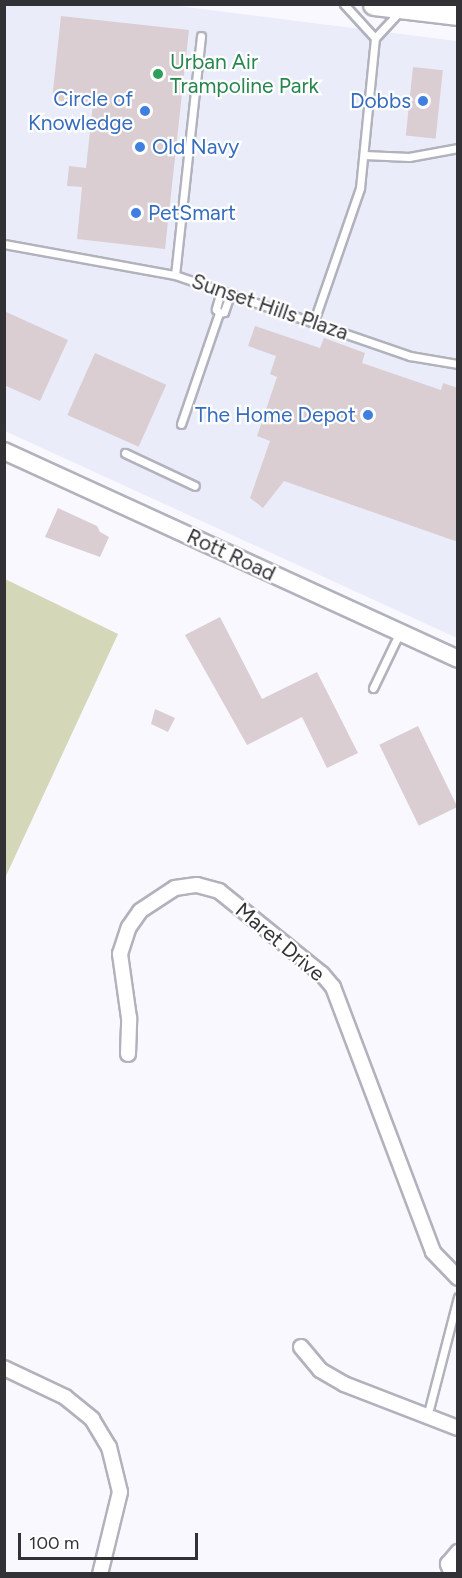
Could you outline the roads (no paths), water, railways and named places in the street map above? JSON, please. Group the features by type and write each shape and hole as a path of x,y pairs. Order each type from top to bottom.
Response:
{"main road":[{"path":"374,4 458,14"}],"street":[{"name":"Rott Road","path":"4,452 458,659"},
{"name":"Maret Drive","path":"128,1054 129,1018 120,954 129,927 140,911 176,888 197,885 219,891 322,974 333,987 432,1252 458,1278"},
{"path":"301,1347 320,1370 344,1384 427,1419 458,1428"},
{"path":"4,1368 65,1397 92,1419 109,1447 120,1492 100,1574"},
{"path":"452,1574 448,1564 458,1552"}],"lane":[{"path":"344,4 375,38"},
{"path":"314,321 360,188 375,38 403,8"},
{"name":"Sunset Hills Plaza","path":"201,36 175,275 314,321 410,356 458,364"},
{"path":"364,155 409,157 458,148"},
{"path":"4,244 175,275"},
{"path":"181,424 219,313 216,309 221,291"},
{"path":"219,313 224,312 230,295"},
{"path":"125,453 195,486"},
{"path":"373,688 400,632"},
{"path":"427,1419 458,1297"}],"place":[{"name":"Urban Air Trampoline Park","path":"158,74"},
{"name":"Dobbs","path":"423,101"},
{"name":"Circle of Knowledge","path":"145,111"},
{"name":"Old Navy","path":"140,147"},
{"name":"PetSmart","path":"136,213"},
{"name":"The Home Depot","path":"368,415"}]}
